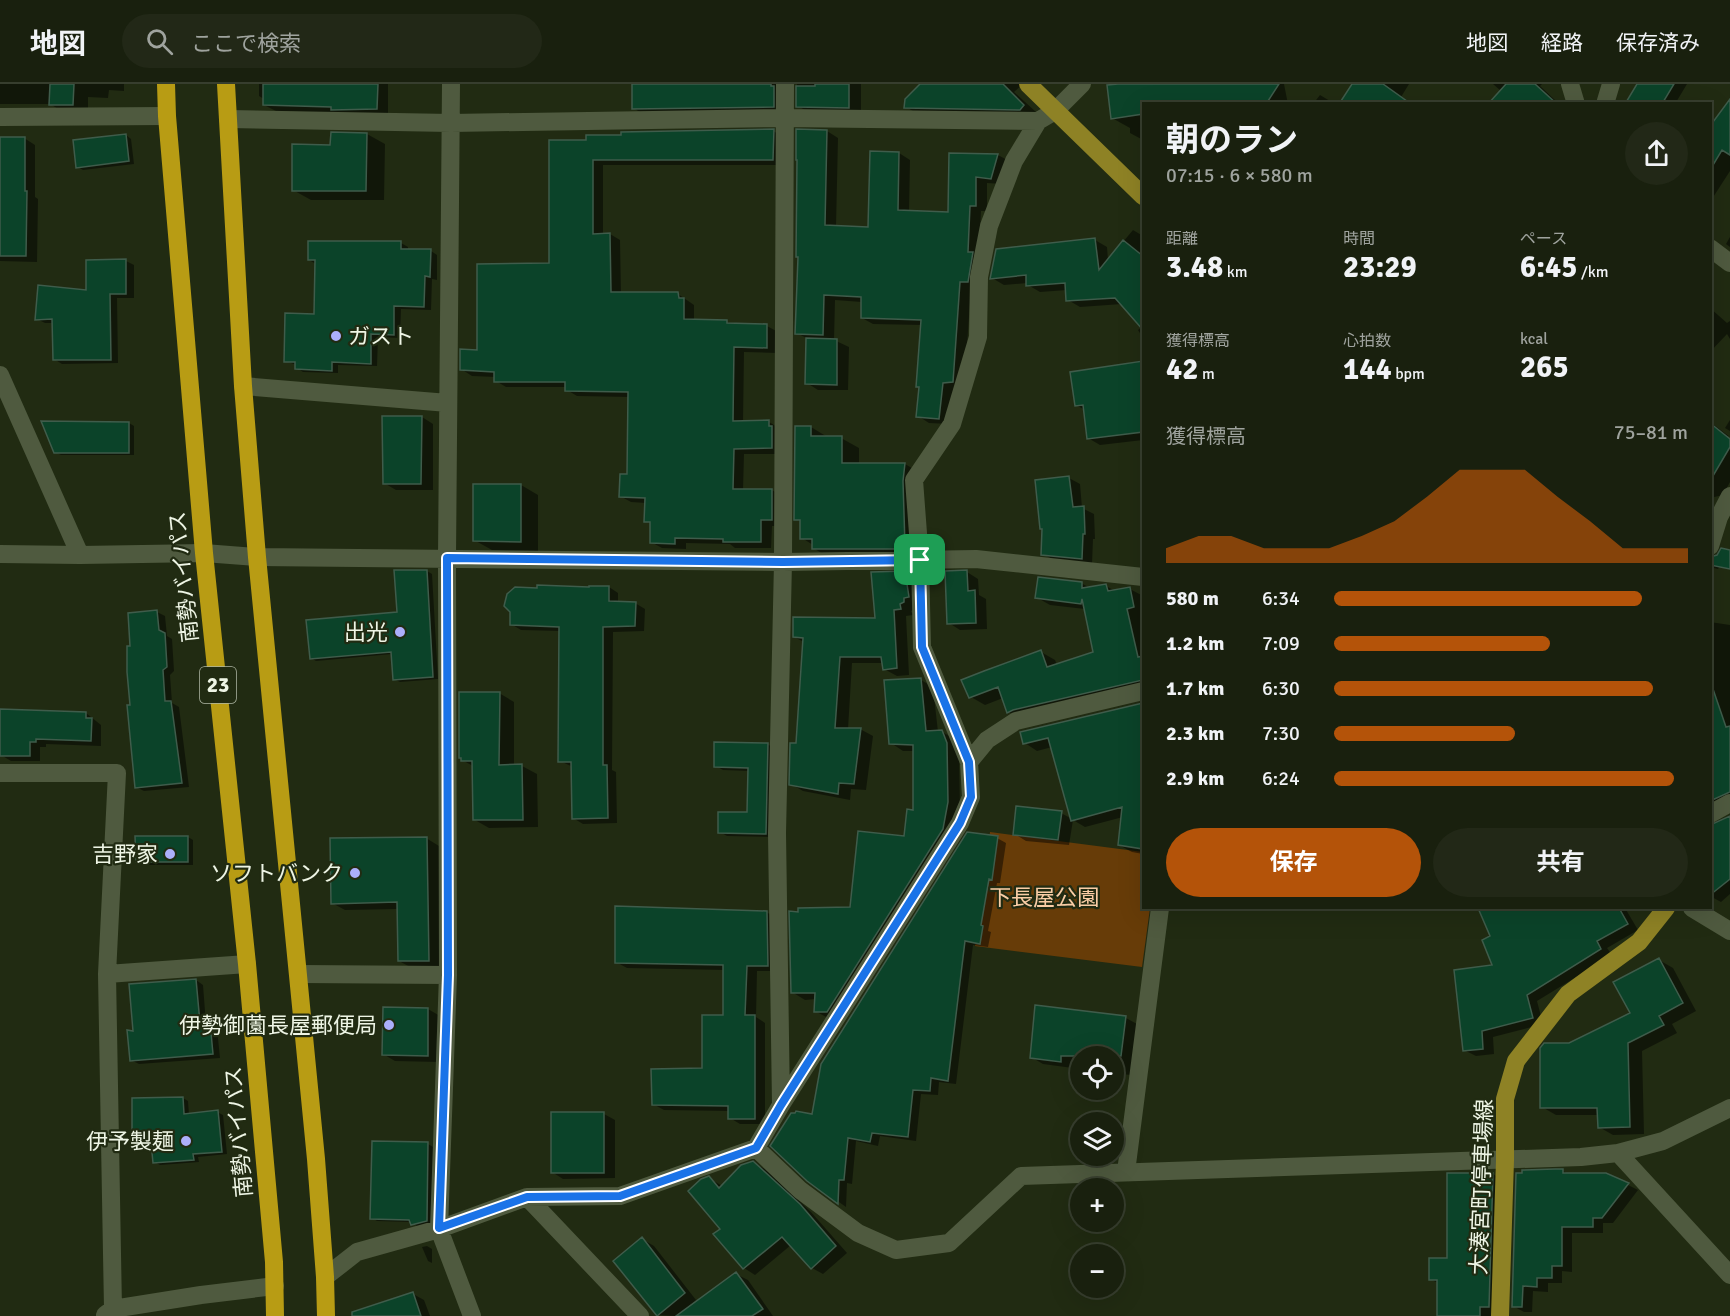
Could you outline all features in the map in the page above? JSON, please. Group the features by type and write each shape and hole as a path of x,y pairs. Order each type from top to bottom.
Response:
{"highway":[{"name":"南勢バイパス","path":"166,84 204,553 247,964 275,1286 275,1316"},
{"name":"23","path":"226,84 243,386 257,557 299,974 326,1277 326,1316"}],"main road":[{"path":"1028,84 1142,195"},
{"name":"大湊宮町停車場線","path":"1500,1316 1505,1099 1516,1061 1569,994 1639,942 1665,909"}],"street":[{"path":"451,84 447,558 448,975 439,1228 472,1316"},
{"path":"781,1105 777,833 783,562 785,84"},
{"path":"326,1277 357,1252 439,1228 527,1197 620,1196 756,1148 960,823 971,797 969,762 922,647 920,560 914,480 952,424 978,337 979,277 989,226 1014,160 1038,121 1055,111 1082,84"},
{"path":"1570,84 1575,102"},
{"path":"1606,102 1611,84"},
{"path":"0,117 167,116"},
{"path":"228,119 451,123 784,118 1038,121"},
{"path":"1712,249 1730,262"},
{"path":"0,375 80,555"},
{"path":"243,386 448,403"},
{"path":"1712,530 1714,513 1730,496"},
{"path":"0,554 204,553 257,557 783,562 976,559 1142,577"},
{"path":"969,762 987,740 1017,721 1142,690"},
{"path":"0,773 117,773 107,974 108,1313 201,1295 275,1286"},
{"path":"1712,813 1730,803"},
{"path":"1126,1172 1160,909"},
{"path":"1694,909 1730,931"},
{"path":"107,974 247,964"},
{"path":"299,974 448,975"},
{"path":"756,1148 800,1190 858,1233 896,1250 949,1243 1021,1176 1581,1157 1618,1153 1663,1141 1730,1108"},
{"path":"1618,1153 1730,1275"},
{"path":"527,1197 640,1316"}],"green space":[{"name":"下長屋公園","path":"990,832 1142,852 1142,909 1150,909 1142,967 975,946"}],"building":[{"path":"50,84 74,84 73,105 49,105"},
{"path":"263,84 378,84 377,109 331,110 331,107 263,105"},
{"path":"632,84 771,84 774,86 774,107 632,109"},
{"path":"815,84 849,84 849,108 796,107 796,86 815,86"},
{"path":"920,84 1003,84 1024,105 1020,110 904,108 905,99"},
{"path":"1279,84 1267,102 1142,102 1142,114 1111,119 1107,85"},
{"path":"1352,84 1383,84 1408,102 1340,102"},
{"path":"1506,84 1535,84 1555,102 1490,102"},
{"path":"1637,84 1674,84 1663,102 1626,102"},
{"path":"1730,99 1730,155 1722,150 1712,167 1712,123"},
{"path":"774,129 773,160 593,160 593,234 610,233 611,292 678,292 679,298 684,298 684,319 767,324 767,348 734,347 733,421 769,420 769,426 772,426 772,448 734,449 733,489 772,489 772,520 761,520 761,542 675,538 675,544 650,543 650,522 644,522 645,498 619,497 620,474 627,474 628,392 565,391 565,382 494,382 494,372 460,370 460,349 477,350 477,264 549,263 549,140 586,140 586,135 621,135 621,132"},
{"path":"796,129 827,130 825,225 868,227 870,151 899,152 898,210 948,212 949,153 998,154 991,179 976,177 976,206 970,206 968,252 973,252 968,282 960,282 953,382 943,383 939,419 916,417 921,320 861,318 861,297 824,295 823,335 795,334 798,257 796,257"},
{"path":"331,132 367,133 366,191 292,191 292,144 330,145"},
{"path":"126,134 129,161 76,168 73,140"},
{"path":"0,137 25,137 26,256 0,256"},
{"path":"1095,238 1099,270 1123,240 1142,255 1142,329 1115,298 1066,301 1065,283 1026,286 1026,275 990,279 996,249"},
{"path":"308,241 401,241 401,249 431,249 430,277 425,276 424,307 394,306 394,335 371,334 371,364 332,362 332,371 295,369 295,362 284,362 285,313 314,314 315,260 308,260"},
{"path":"126,259 126,294 110,294 111,360 53,360 52,319 35,320 38,285 86,290 86,260"},
{"path":"806,338 837,339 837,385 805,384"},
{"path":"1142,361 1142,432 1087,439 1083,405 1075,406 1070,372"},
{"path":"382,416 422,416 421,484 383,484"},
{"path":"41,421 129,422 129,453 54,453"},
{"path":"1712,425 1730,439 1730,447 1712,478"},
{"path":"795,426 811,426 811,436 842,436 842,463 905,463 903,481 905,546 901,546 901,549 812,549 812,539 800,539 800,520 794,520"},
{"path":"1069,476 1073,507 1084,506 1085,534 1083,534 1082,559 1041,555 1042,529 1040,529 1035,480"},
{"path":"473,484 521,484 521,542 473,541"},
{"path":"1721,548 1730,550 1730,569 1712,565 1712,556 1717,555"},
{"path":"394,570 427,570 433,677 393,680 391,652 310,659 306,620 397,612"},
{"path":"967,570 968,591 975,590 976,623 947,624 945,571"},
{"path":"905,571 909,597 904,598 904,602 900,604 901,609 894,610 897,668 883,670 881,657 840,657 835,728 861,728 854,784 839,783 838,794 789,785 790,743 796,743 803,638 793,637 793,617 875,618 871,572"},
{"path":"1038,577 1082,582 1082,588 1106,584 1108,591 1130,587 1134,607 1127,609 1138,657 1142,656 1142,680 1007,713 998,687 969,698 961,680 984,671 1041,650 1047,667 1093,652 1082,599 1081,604 1035,598"},
{"path":"537,585 609,586 609,601 636,602 635,626 603,627 603,765 607,765 608,818 572,819 571,762 558,762 559,627 510,625 510,612 504,606 507,594 515,587 537,588"},
{"path":"157,610 159,630 165,633 167,667 163,670 165,701 171,701 182,783 135,788 127,705 130,705 127,672 127,646 130,646 128,613"},
{"path":"921,678 926,731 942,730 947,743 948,802 943,829 827,1012 814,1012 815,993 791,993 789,911 798,912 798,908 850,907 858,831 904,836 907,809 913,810 913,745 889,744 884,680"},
{"path":"1712,689 1726,727 1730,726 1730,792 1712,800"},
{"path":"459,692 500,692 499,765 522,764 523,820 473,820 472,761 461,761 459,758"},
{"path":"1142,703 1142,849 1118,845 1122,807 1071,821 1048,738 1023,744 1020,732"},
{"path":"0,709 86,712 86,718 92,718 91,741 36,739 36,742 30,742 30,756 0,756"},
{"path":"714,742 768,743 766,834 718,833 718,812 747,812 748,768 714,767"},
{"path":"1016,806 1062,811 1058,840 1013,835"},
{"path":"1730,816 1730,879 1712,893 1712,824"},
{"path":"967,832 998,836 992,880 989,879 981,925 983,926 980,944 965,941 948,1081 931,1078 930,1091 913,1090 908,1137 872,1133 870,1142 848,1138 844,1180 839,1180 838,1204 807,1181 770,1146 791,1113 796,1111 812,1114 821,1064"},
{"path":"135,836 188,836 188,862 136,862"},
{"path":"427,837 429,961 398,961 397,902 331,904 330,838"},
{"path":"615,906 767,911 768,966 747,966 745,1015 755,1015 755,1119 728,1119 728,1106 652,1105 651,1069 702,1068 702,1015 723,1015 723,965 615,963"},
{"path":"1478,909 1620,909 1628,924 1597,941 1601,949 1527,995 1533,1018 1482,1031 1483,1049 1463,1051 1454,970 1492,965 1482,940 1490,936"},
{"path":"1659,958 1683,1003 1659,1016 1664,1025 1628,1043 1630,1127 1598,1128 1597,1108 1540,1108 1540,1048 1544,1043 1569,1043 1630,1013 1613,982"},
{"path":"196,979 200,1023 210,1022 213,1054 130,1061 127,1030 133,1031 129,984"},
{"path":"1035,1005 1126,1016 1122,1046 1070,1046 1070,1056 1061,1056 1061,1062 1030,1058"},
{"path":"383,1007 428,1008 428,1056 382,1055"},
{"name":"伊予製麺","path":"183,1097 184,1114 218,1110 222,1152 193,1154 194,1160 153,1163 150,1131 132,1132 132,1098"},
{"path":"551,1112 604,1112 604,1173 551,1173"},
{"path":"372,1141 428,1142 427,1221 411,1225 409,1220 370,1219"},
{"path":"753,1161 800,1204 836,1246 811,1269 782,1237 743,1269 713,1234 720,1229 688,1191 701,1179 709,1176 719,1188 741,1165"},
{"path":"1563,1169 1563,1173 1606,1173 1629,1183 1602,1218 1593,1218 1593,1227 1562,1227 1562,1266 1552,1266 1552,1278 1537,1278 1537,1287 1523,1286 1522,1307 1512,1307 1516,1173 1522,1173 1522,1170"},
{"path":"1447,1173 1493,1173 1489,1307 1480,1307 1480,1316 1437,1316 1437,1280 1429,1280 1429,1258 1447,1258"},
{"path":"642,1237 685,1293 657,1316 613,1261"},
{"path":"736,1272 763,1309 752,1316 676,1316"},
{"path":"413,1292 421,1316 352,1316 352,1312"}],"place":[{"name":"ガスト","path":"336,336"},
{"name":"出光","path":"400,632"},
{"name":"吉野家","path":"170,854"},
{"name":"ソフトバンク","path":"355,873"},
{"name":"伊勢御薗長屋郵便局","path":"389,1025"},
{"name":"伊予製麺","path":"186,1141"}],"route":[{"path":"447,558 783,562 920,560 922,647 969,762 971,797 960,823 756,1148 620,1196 527,1197 439,1228 448,975 447,558"}]}
